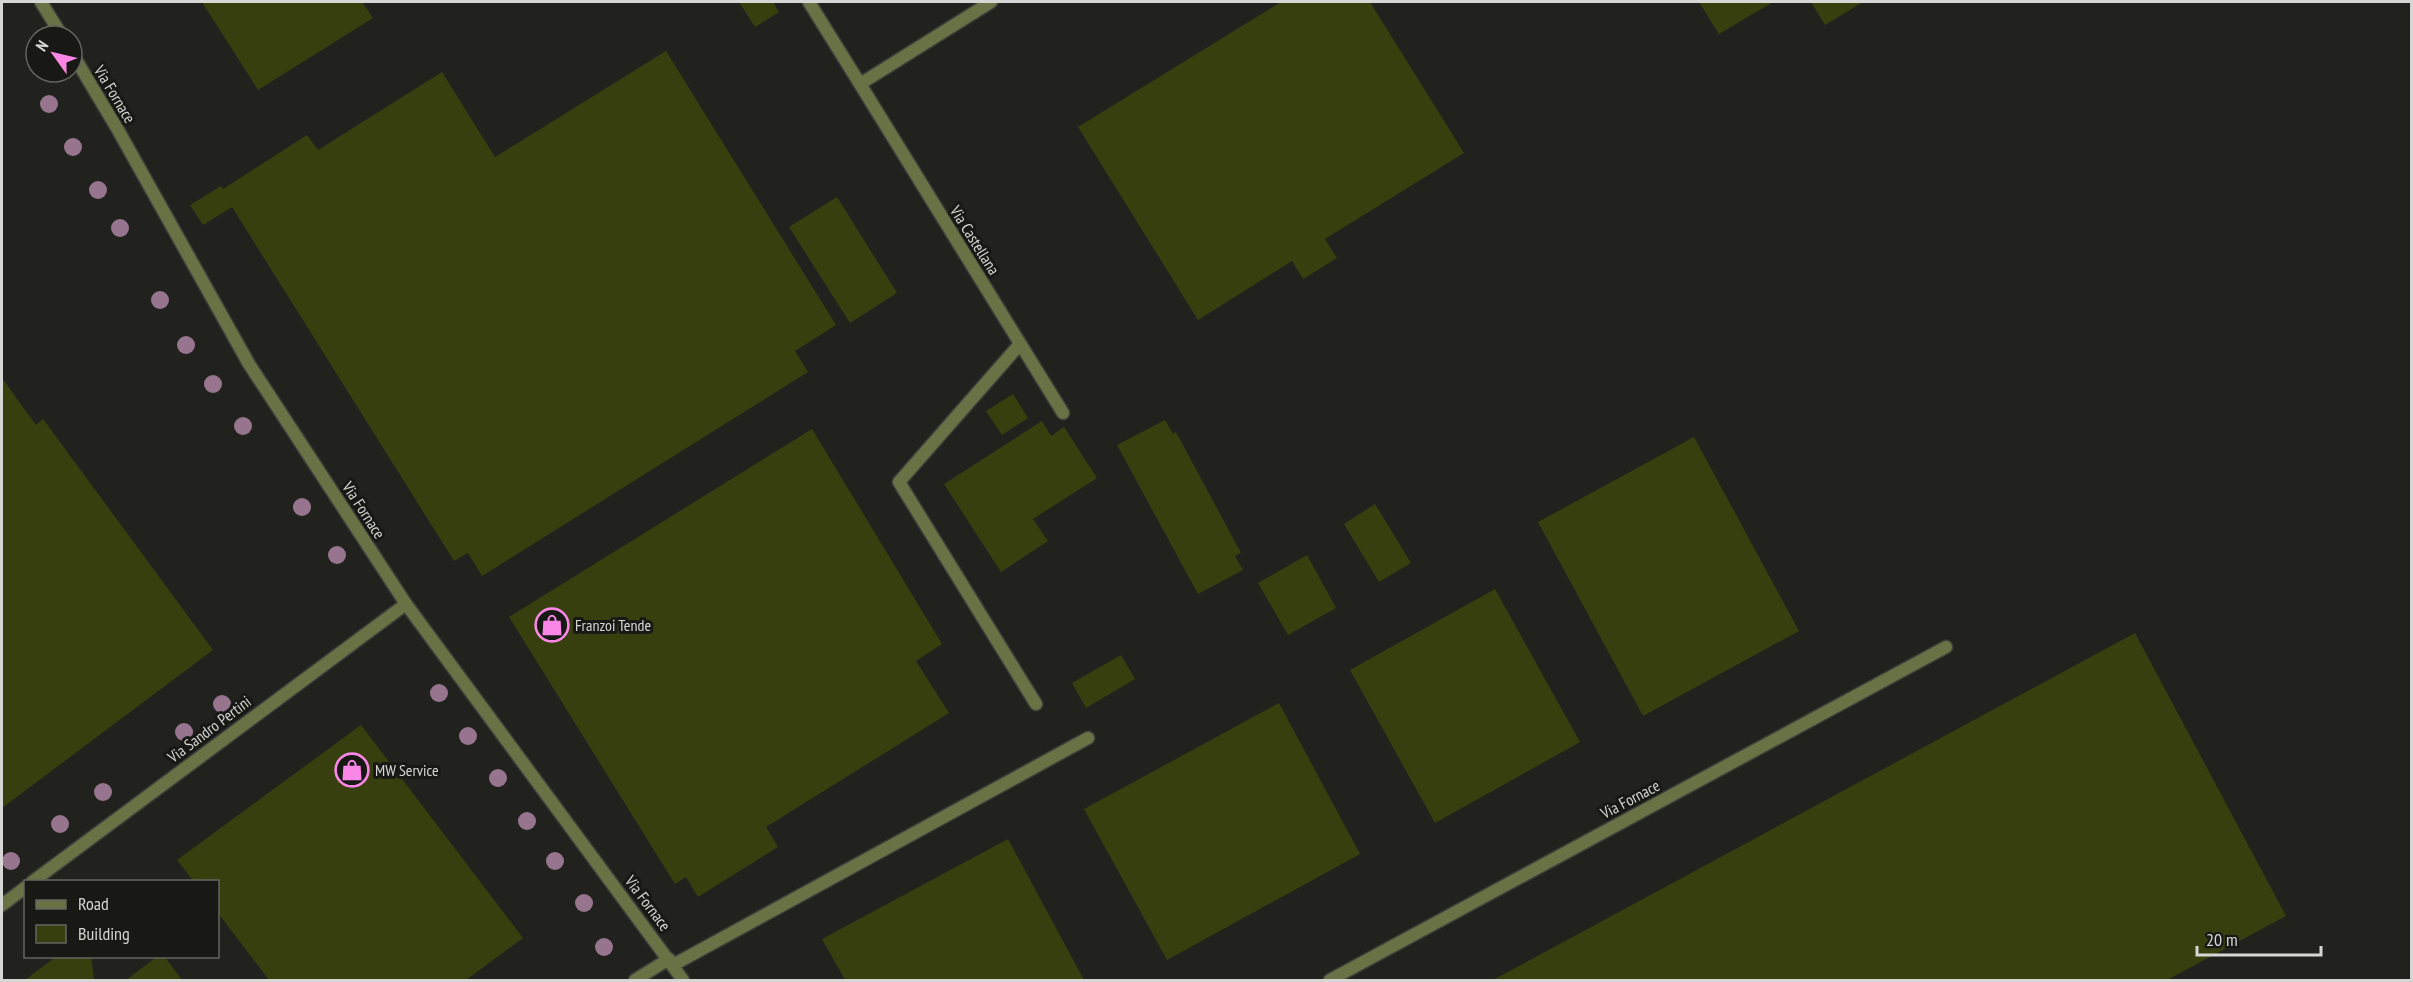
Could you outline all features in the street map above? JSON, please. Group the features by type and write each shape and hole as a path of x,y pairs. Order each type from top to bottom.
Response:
{"street":[{"path":"41,2 55,24"},
{"name":"Via Castellana","path":"808,2 1063,413"},
{"path":"860,84 992,2"},
{"name":"Via Fornace","path":"84,73 249,364 406,604 683,981"},
{"path":"1020,344 899,482 1036,704"},
{"name":"Via Sandro Pertini","path":"36,880 406,604"},
{"name":"Via Fornace","path":"1330,981 1946,647"},
{"path":"635,981 1088,738"},
{"path":"2,904 24,888"}],"building":[{"path":"202,2 362,2 373,18 258,90"},
{"path":"739,2 773,2 779,12 755,27"},
{"path":"1281,2 1370,2 1464,153 1325,239 1337,258 1303,279 1292,261 1198,320 1078,127"},
{"path":"1699,2 1773,2 1719,34"},
{"path":"1811,2 1863,2 1825,25"},
{"path":"666,51 836,325 795,351 808,372 482,576 468,553 454,561 232,207 203,225 190,205 221,186 223,189 307,135 318,150 442,72 495,157"},
{"path":"837,197 897,293 850,323 789,227"},
{"path":"2,378 36,425 43,419 213,650 2,808"},
{"path":"1013,394 1028,418 1002,435 986,411"},
{"path":"1165,420 1173,434 1176,432 1241,553 1235,556 1243,570 1198,594 1117,445"},
{"path":"1042,421 1051,436 1064,427 1097,478 1033,519 1048,541 1001,572 944,484"},
{"path":"812,429 942,644 916,661 949,713 766,827 778,847 698,897 686,877 675,884 509,617"},
{"path":"1694,437 1799,631 1643,716 1538,522"},
{"path":"1375,504 1411,563 1379,582 1344,524"},
{"path":"1307,555 1336,608 1288,635 1258,583"},
{"path":"1495,589 1580,742 1435,823 1350,670"},
{"path":"2135,633 2286,916 2167,980 1493,980"},
{"path":"1121,655 1135,679 1086,708 1072,683"},
{"path":"1279,703 1360,854 1167,960 1084,809"},
{"path":"361,725 523,938 466,980 269,980 219,914 219,880 192,880 177,860"},
{"path":"1008,839 1084,980 845,980 822,939"},
{"path":"54,958 91,958 94,980 25,980"},
{"path":"155,958 166,958 182,980 126,980"}],"place":[{"name":"Franzoi Tende","path":"552,625"},
{"name":"MW Service","path":"352,770"}]}
